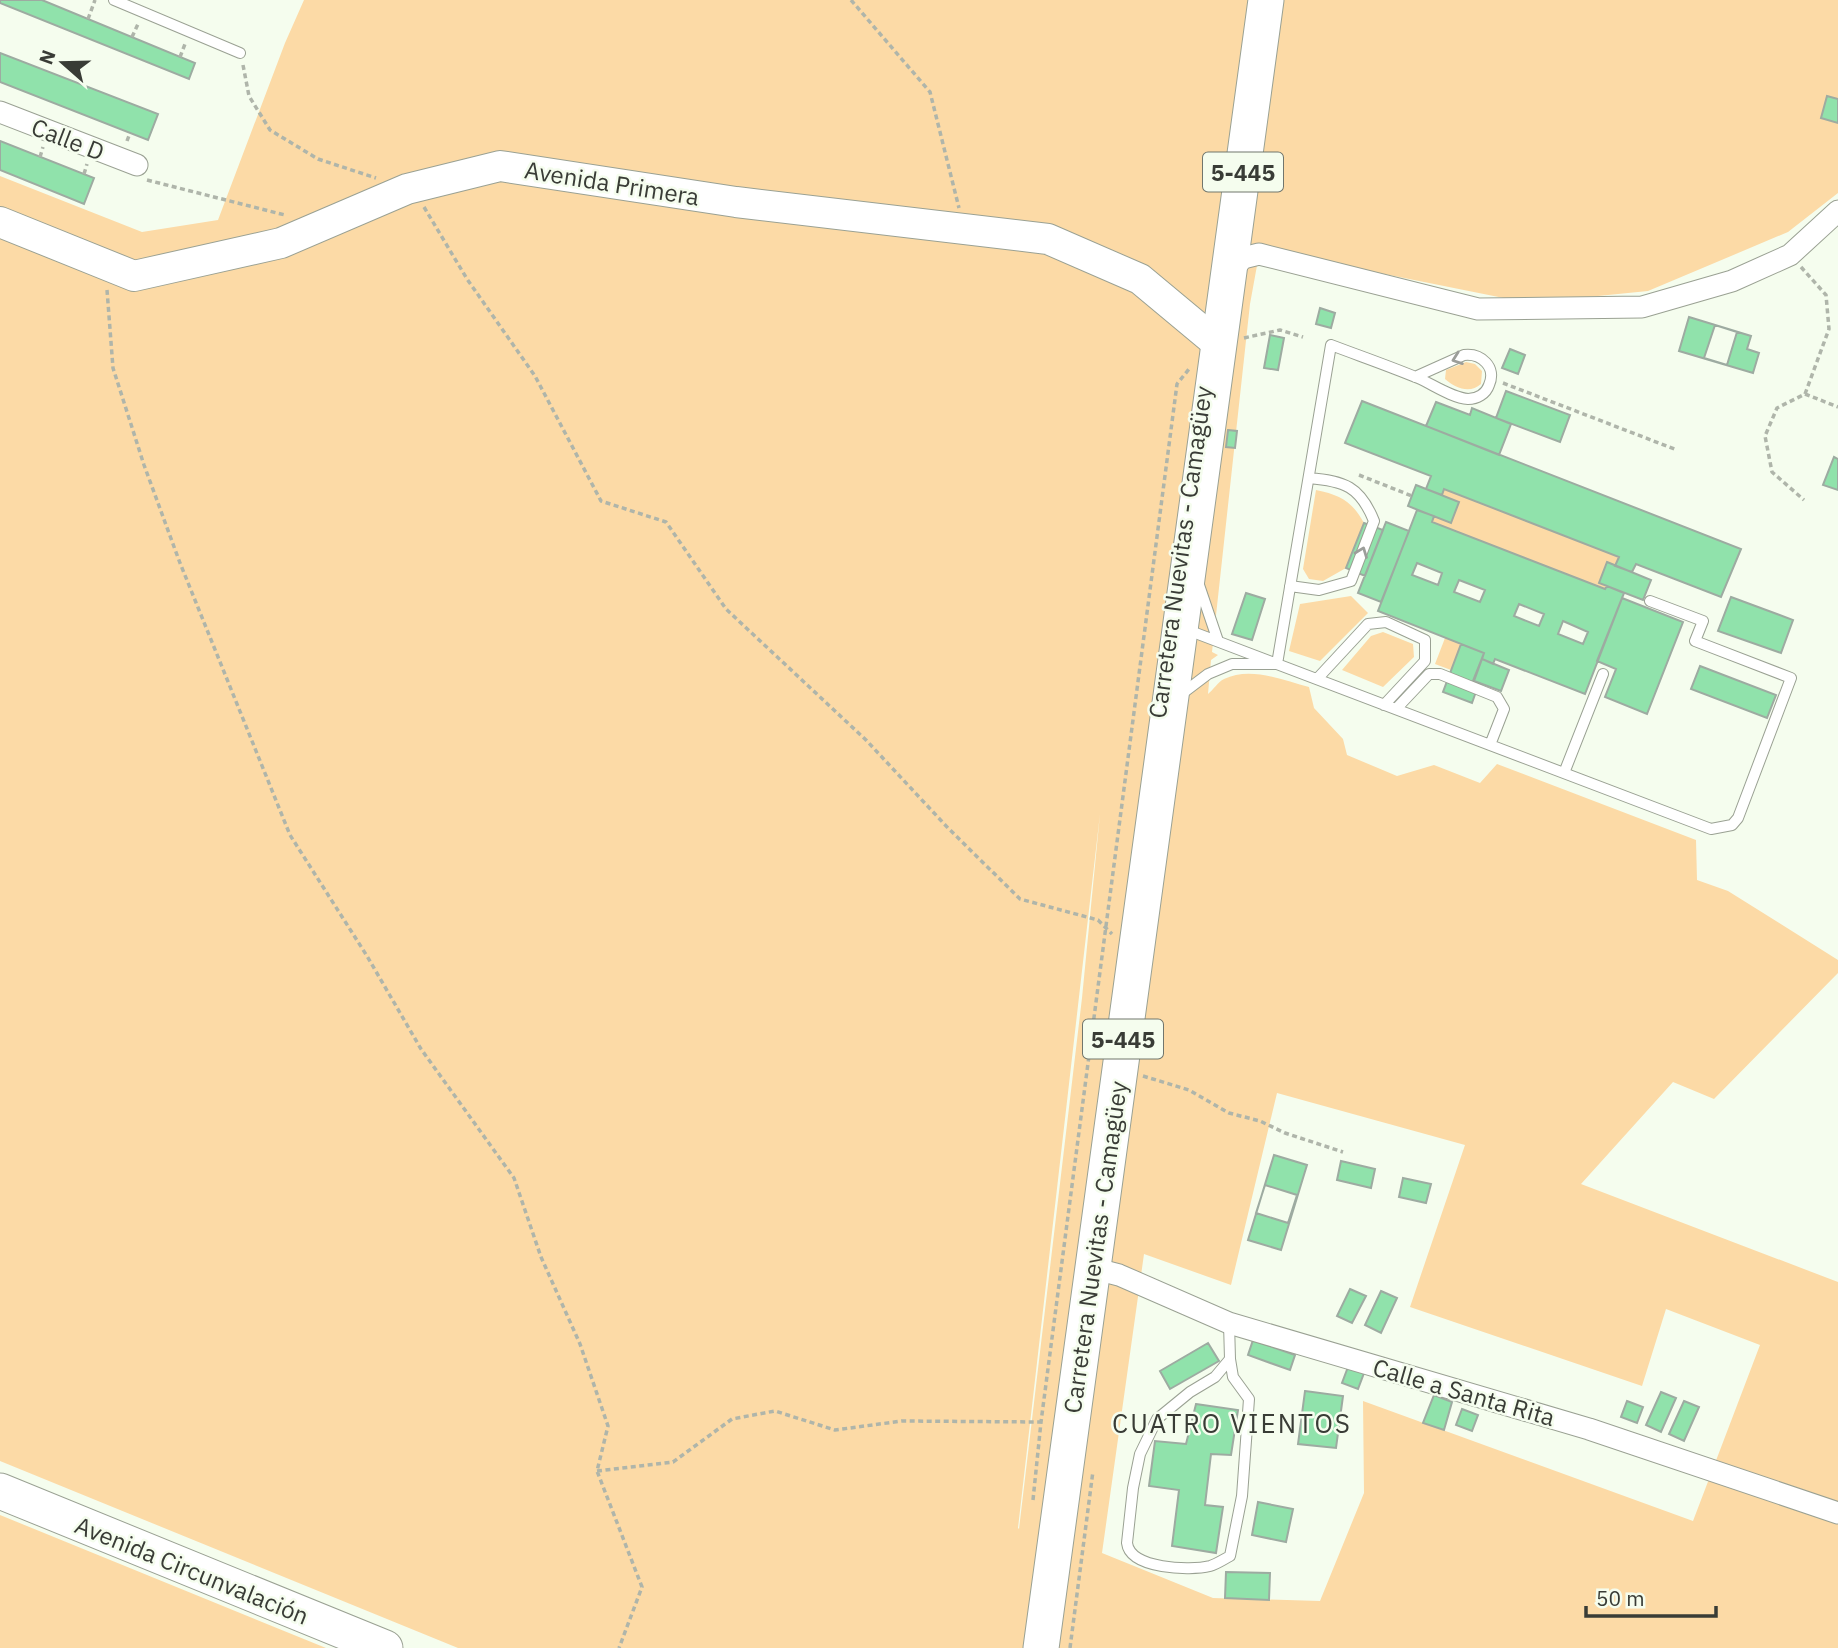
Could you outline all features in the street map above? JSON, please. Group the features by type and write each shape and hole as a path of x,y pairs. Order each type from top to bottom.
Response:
{"highway":[{"name":"Carretera Nuevitas - Camagüey","path":"1041,1648 1056,1422 1092,1268 1161,762 1162,713 1180,626 1197,572 1211,339 1229,274 1266,0"},
{"name":"Avenida Circunvalación","path":"0,1491 385,1648"}],"main road":[{"name":"Avenida Primera","path":"0,222 134,276 281,243 407,189 500,166 736,202 1048,239 1140,279 1211,339"}],"street":[{"name":"Calle D","path":"0,112 137,165"},
{"path":"1229,274 1243,258 1259,254 1478,309 1642,307 1732,281 1790,255 1838,211"},
{"name":"Calle a Santa Rita","path":"1092,1268 1119,1275 1229,1323 1590,1429 1838,1513"}],"lane":[{"path":"114,0 240,53"},
{"path":"1211,339 1222,397 1211,492"},
{"name":"Carretera Nuevitas - Camagüey","path":"1202,378 1211,339"},
{"path":"1277,664 1331,345 1463,398 1471,399 1484,393 1491,380 1489,366 1484,360 1471,354 1415,377"},
{"path":"1290,586 1319,590 1351,581 1374,520 1366,501 1355,490 1328,480 1309,478"},
{"path":"1197,572 1218,641"},
{"path":"1180,626 1711,829 1732,825 1738,818 1791,678 1695,641 1703,621 1650,601"},
{"path":"1317,679 1368,624 1385,622 1424,639 1425,661 1384,705"},
{"path":"1162,713 1208,674 1232,664 1277,664"},
{"path":"1396,709 1429,674 1440,674 1497,697 1504,709 1490,745"},
{"path":"1564,773 1603,674"},
{"path":"1229,1323 1233,1377 1249,1399 1242,1496 1230,1556 1209,1566 1159,1567 1135,1558 1127,1543 1140,1454 1157,1419 1190,1392 1215,1377 1230,1359"}],"path":[{"path":"88,19 95,0"},
{"path":"852,0 930,92 965,230"},
{"path":"240,53 249,96 270,130 318,159 383,180 371,185"},
{"path":"137,165 136,177 287,215"},
{"path":"424,207 467,279 535,376 601,501 666,522 726,609 866,740 948,828 1020,899 1098,920 1135,956"},
{"path":"1790,255 1826,295 1829,329 1805,394 1777,408 1765,436 1772,472 1804,500"},
{"path":"107,265 106,284 113,368 144,465 180,564 290,835 367,956 421,1049 514,1178 541,1256 580,1344 608,1426 597,1471 642,1587 619,1648"},
{"path":"1033,1502 1056,1422 1106,928 1177,384 1211,339 1280,330 1303,337"},
{"path":"1491,380 1513,386 1677,450"},
{"path":"1805,394 1838,407"},
{"path":"1349,472 1412,496"},
{"path":"1119,1073 1146,1076 1189,1090 1229,1113 1343,1152"},
{"path":"597,1471 673,1462 732,1419 775,1411 835,1430 902,1421 1056,1422"}],"shaded area":[{"path":"304,0 1838,0 1838,193 1788,232 1648,291 1528,303 1260,249 1250,304 1212,652 1218,655 1211,660 1208,694 1224,679 1245,674 1266,676 1309,687 1314,708 1343,739 1347,755 1397,776 1434,765 1480,783 1497,764 1696,840 1697,880 1728,891 1838,960 1838,973 1714,1099 1673,1082 1581,1184 1838,1282 1838,1648 458,1648 0,1461 0,176 142,232 218,220","holes":["1100,814 1082,998 1019,1529 1018,1528","1277,1093 1465,1145 1410,1307 1642,1386 1666,1309 1760,1345 1693,1521 1363,1401 1364,1493 1320,1601 1213,1598 1102,1553 1144,1254 1231,1285"]},
{"path":"1466,362 1475,364 1482,371 1481,384 1472,389 1458,387 1445,379 1446,370"},
{"path":"1444,489 1619,557 1615,566 1607,563 1599,583 1607,586 1605,589 1432,522 1434,516 1451,523 1459,502 1442,495"},
{"path":"1316,490 1344,500 1355,509 1364,523 1346,568 1323,581 1309,579 1303,569"},
{"path":"1351,596 1368,613 1320,661 1289,651 1300,604"},
{"path":"1383,632 1413,644 1414,657 1383,687 1342,670 1371,636"},
{"path":"1445,638 1461,644 1451,670 1435,664"},
{"path":"0,1515 326,1648 0,1648"}],"building":[{"path":"0,0 42,0 195,63 189,79 0,3"},
{"path":"0,53 158,114 148,140 0,82"},
{"path":"1827,96 1838,99 1838,123 1821,118"},
{"path":"0,141 94,178 84,204 0,170"},
{"path":"1320,308 1335,313 1331,328 1316,324"},
{"path":"1689,317 1751,336 1747,349 1759,353 1753,373 1679,351"},
{"path":"1715,325 1737,332 1727,365 1704,358"},
{"path":"1270,335 1284,338 1278,370 1264,368"},
{"path":"1510,349 1525,355 1518,374 1502,368"},
{"path":"1506,391 1570,415 1560,442 1496,418"},
{"path":"1362,401 1741,549 1721,597 1636,564 1632,572 1615,566 1619,557 1444,489 1442,495 1426,489 1431,476 1345,443"},
{"path":"1436,402 1470,415 1472,408 1511,424 1499,455 1426,426"},
{"path":"1228,430 1237,431 1235,448 1226,447"},
{"path":"1834,457 1838,459 1838,490 1823,485"},
{"path":"1416,485 1459,502 1451,523 1408,506"},
{"path":"1417,510 1434,516 1432,522 1605,589 1607,586 1624,593 1585,694 1495,659 1493,664 1482,659 1484,653 1378,611","holes":["1417,563 1442,573 1438,585 1412,575","1459,580 1485,590 1480,602 1454,592","1519,604 1544,614 1539,626 1514,616","1563,621 1588,632 1583,644 1558,634"]},
{"path":"1386,522 1409,531 1381,602 1358,593"},
{"path":"1364,523 1383,530 1365,576 1346,568"},
{"path":"1607,562 1651,580 1643,600 1599,583"},
{"path":"1246,593 1265,599 1252,640 1232,634"},
{"path":"1731,597 1793,620 1781,653 1718,631"},
{"path":"1622,598 1683,622 1647,714 1605,697 1616,669 1597,661"},
{"path":"1461,644 1484,653 1473,681 1479,683 1472,703 1443,692"},
{"path":"1482,659 1509,670 1501,691 1474,681"},
{"path":"1700,666 1776,695 1767,718 1691,689"},
{"path":"1274,1155 1307,1165 1281,1250 1248,1240"},
{"path":"1341,1161 1375,1169 1371,1188 1337,1180"},
{"path":"1403,1178 1431,1184 1426,1203 1399,1197"},
{"path":"1265,1185 1297,1195 1288,1223 1256,1213"},
{"path":"1350,1289 1366,1296 1352,1323 1337,1316"},
{"path":"1381,1291 1397,1298 1381,1333 1365,1325"},
{"path":"1253,1340 1295,1355 1290,1370 1248,1355"},
{"path":"1208,1343 1219,1361 1170,1389 1160,1371"},
{"path":"1348,1367 1364,1373 1358,1389 1342,1383"},
{"path":"1305,1391 1343,1396 1336,1448 1298,1444"},
{"path":"1661,1392 1676,1398 1661,1432 1646,1425"},
{"path":"1434,1395 1452,1402 1444,1430 1423,1423"},
{"path":"1627,1401 1643,1407 1637,1423 1621,1417"},
{"path":"1684,1401 1699,1407 1684,1441 1669,1434"},
{"path":"1196,1404 1238,1410 1231,1455 1211,1454 1205,1505 1223,1507 1216,1553 1172,1546 1179,1490 1149,1486 1155,1441 1186,1444"},
{"path":"1462,1409 1478,1415 1472,1431 1456,1425"},
{"path":"1258,1502 1293,1509 1286,1542 1252,1535"},
{"path":"1226,1572 1270,1573 1269,1600 1225,1598"}],"district":[{"name":"CUATRO VIENTOS","path":"1232,1423"}]}
